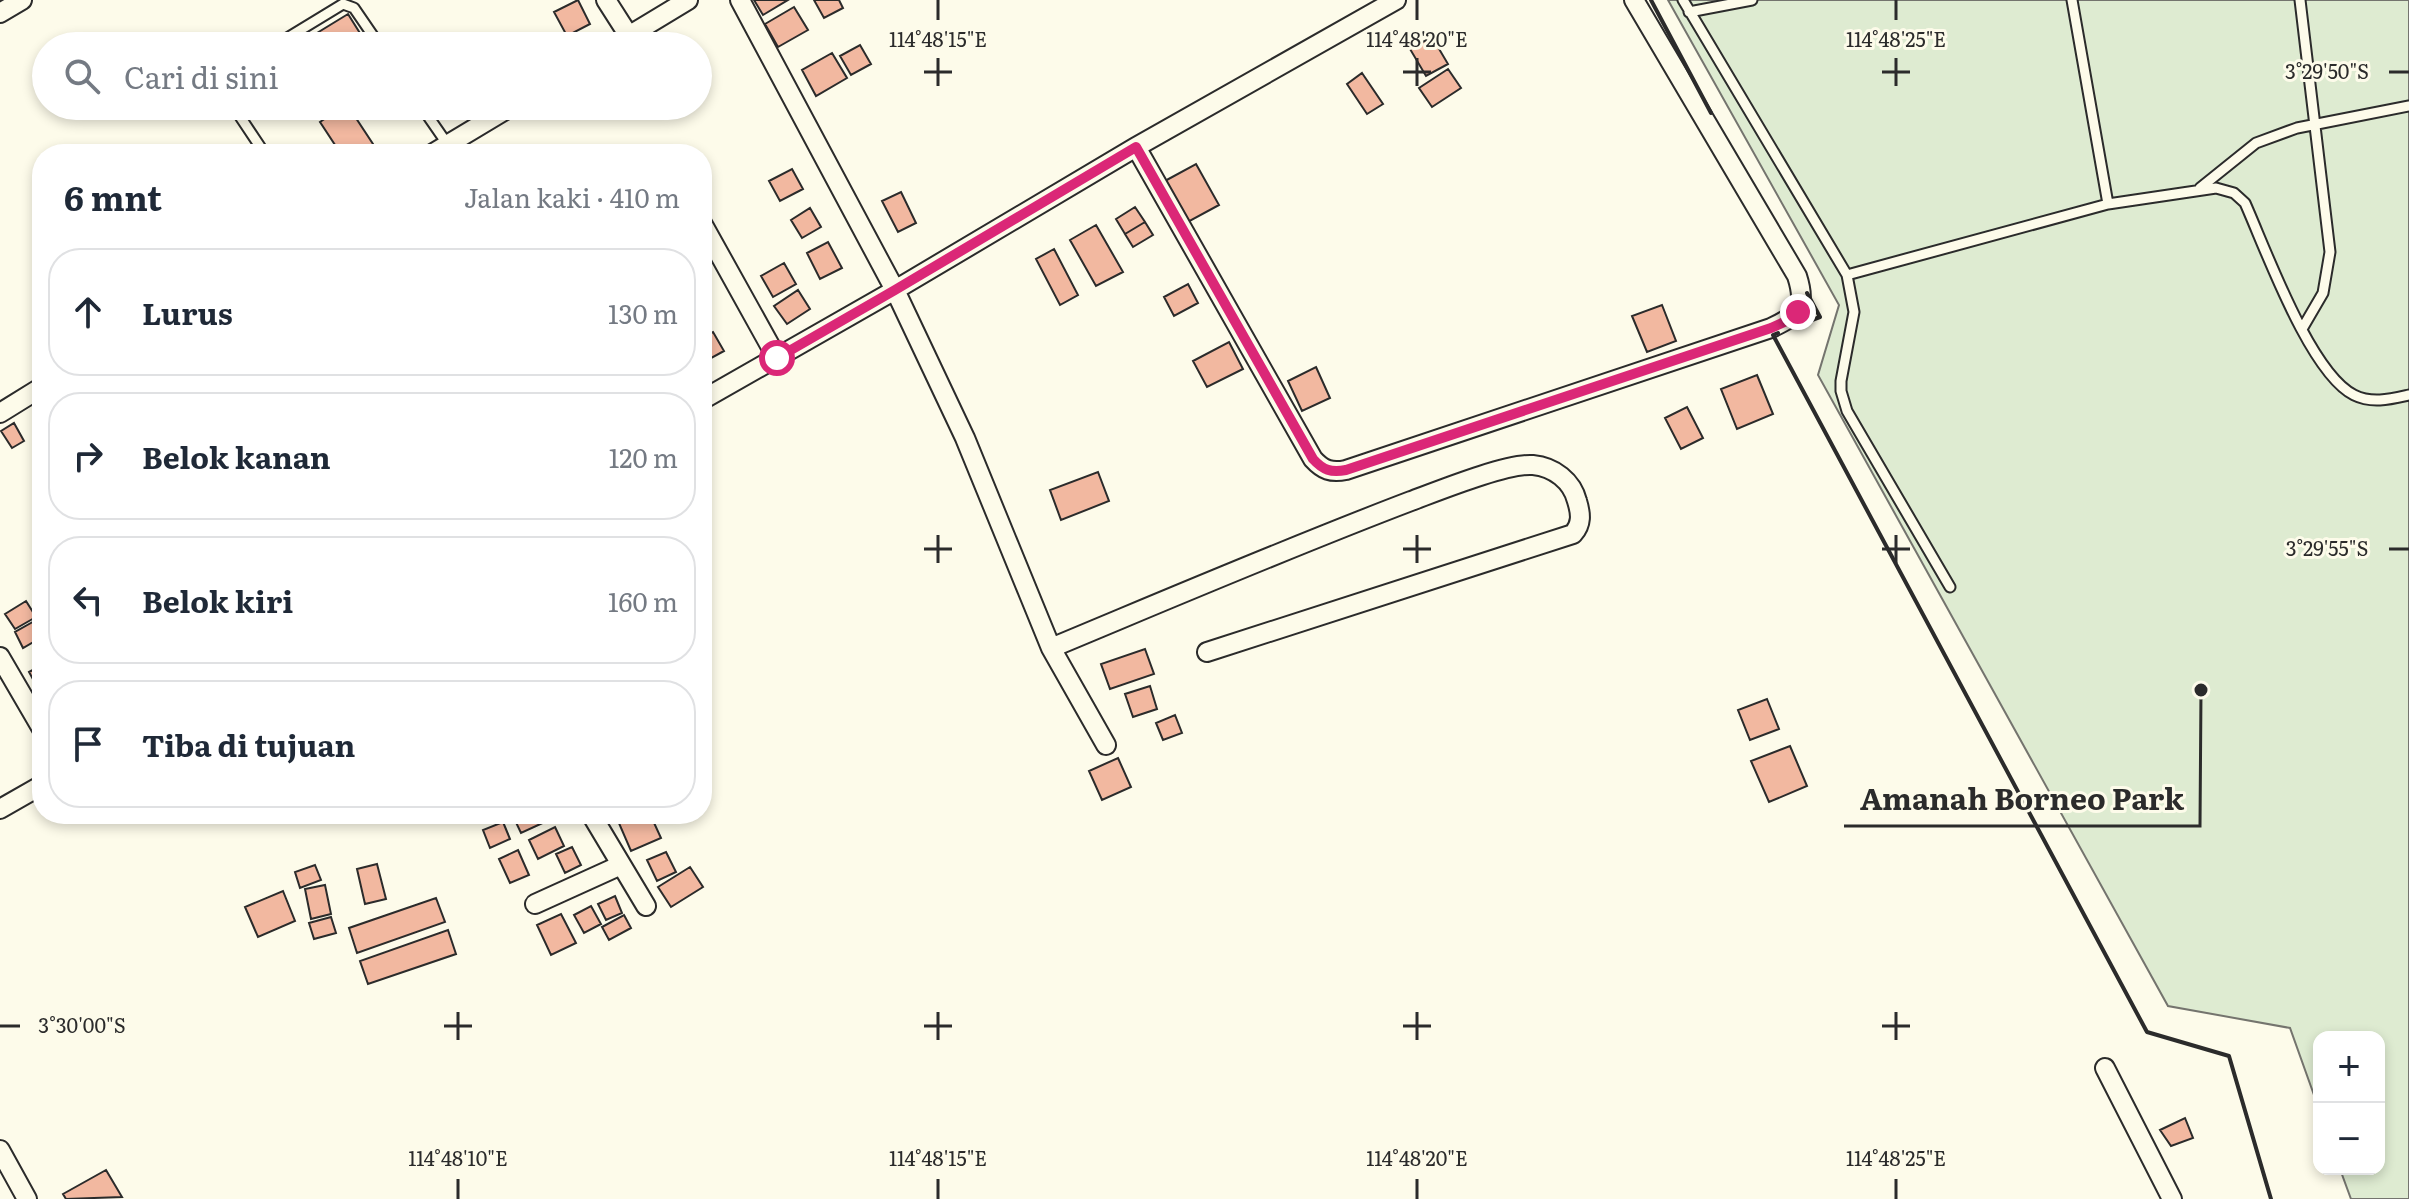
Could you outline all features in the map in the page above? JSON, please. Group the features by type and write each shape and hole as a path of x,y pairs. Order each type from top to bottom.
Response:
{"street":[{"path":"0,13 22,0"},
{"path":"606,0 617,32"},
{"path":"635,32 688,0"},
{"path":"740,0 895,290 965,438 1051,648 1106,745"},
{"path":"712,394 1136,147 1396,0"},
{"path":"1136,147 1313,459 1321,468 1334,472 1346,470 1771,328 1791,319 1798,312 1802,291 1797,276 1634,0"},
{"path":"448,144 489,120"},
{"path":"712,241 777,358"},
{"path":"0,413 32,393"},
{"path":"1051,648 1351,524 1498,471 1533,465 1555,471 1568,481 1576,496 1579,526 1573,534 1207,652"},
{"path":"0,657 32,712"},
{"path":"0,809 32,791"},
{"path":"597,824 646,906"},
{"path":"535,904 621,865"},
{"path":"2105,1068 2172,1199"},
{"path":"0,1150 7,1180 27,1199"}],"lane":[{"path":"1683,0 1847,275 1854,312 1841,381 1844,401 1950,587"},
{"path":"1689,12 1752,0"},
{"path":"2072,0 2108,204"},
{"path":"2300,0 2330,252 2323,293 2302,329"},
{"path":"297,32 343,4 354,8 370,32"},
{"path":"2197,190 2256,143 2297,128 2409,106"},
{"path":"242,120 258,144"},
{"path":"427,120 438,144"},
{"path":"1847,275 2108,204 2216,188 2234,193 2245,203 2302,329 2330,375 2355,395 2382,401 2409,395"}],"green space":[{"path":"1668,0 2409,0 2409,1199 2351,1199 2342,1175 2385,1175 2385,1031 2313,1031 2313,1092 2290,1028 2168,1006 1818,375 1839,305"}],"building":[{"path":"578,0 590,24 575,32 565,32 554,12"},
{"path":"754,0 788,0 763,15"},
{"path":"814,0 839,0 843,8 824,18"},
{"path":"794,7 808,30 778,47 765,24"},
{"path":"348,14 359,32 319,32"},
{"path":"1432,37 1448,64 1426,76 1410,49"},
{"path":"860,45 871,64 851,75 840,56"},
{"path":"832,53 847,78 816,96 802,70"},
{"path":"1448,69 1461,88 1432,107 1419,88"},
{"path":"1362,73 1383,104 1367,114 1347,84"},
{"path":"357,120 373,144 334,144 320,122"},
{"path":"1196,164 1219,205 1186,223 1163,182"},
{"path":"792,169 803,189 780,201 769,181"},
{"path":"901,192 916,223 898,232 882,201"},
{"path":"1135,207 1145,222 1125,234 1116,219"},
{"path":"810,208 821,227 802,238 791,220"},
{"path":"1145,222 1153,235 1133,247 1125,234"},
{"path":"1096,225 1123,272 1096,286 1070,240"},
{"path":"828,242 842,268 820,279 807,253"},
{"path":"1054,249 1078,295 1060,305 1036,259"},
{"path":"784,263 796,284 773,297 761,276"},
{"path":"1188,284 1198,303 1174,316 1164,297"},
{"path":"798,290 810,309 787,324 774,306"},
{"path":"1662,305 1676,341 1647,352 1632,316"},
{"path":"712,333 724,351 712,358"},
{"path":"1229,342 1243,369 1207,387 1193,361"},
{"path":"1316,367 1330,398 1302,411 1288,381"},
{"path":"1757,375 1773,414 1737,429 1721,389"},
{"path":"1687,407 1703,438 1681,449 1665,418"},
{"path":"14,423 24,441 12,448 1,431"},
{"path":"1098,472 1109,501 1061,520 1050,490"},
{"path":"26,601 32,611 32,619 15,629 5,614"},
{"path":"32,622 32,643 23,648 15,632"},
{"path":"1145,649 1154,674 1110,689 1101,664"},
{"path":"1150,686 1157,709 1133,717 1125,694"},
{"path":"1767,699 1779,729 1750,740 1738,710"},
{"path":"1175,715 1182,733 1163,740 1156,723"},
{"path":"1790,746 1807,786 1769,802 1751,761"},
{"path":"1118,758 1131,787 1102,800 1089,771"},
{"path":"504,824 510,839 490,848 483,830"},
{"path":"517,824 540,824 521,833"},
{"path":"619,824 655,824 661,838 631,851"},
{"path":"555,827 564,846 538,859 529,840"},
{"path":"572,847 581,865 565,873 556,854"},
{"path":"518,850 529,875 510,883 499,859"},
{"path":"666,852 676,872 657,881 647,860"},
{"path":"377,864 386,899 365,904 357,869"},
{"path":"315,865 321,880 300,888 295,872"},
{"path":"690,867 703,887 671,907 658,887"},
{"path":"325,885 331,914 311,919 305,889"},
{"path":"283,891 295,921 258,937 245,907"},
{"path":"615,896 622,913 606,920 598,904"},
{"path":"436,898 445,922 357,953 349,928"},
{"path":"591,906 601,924 584,933 574,915"},
{"path":"561,914 576,943 551,955 537,925"},
{"path":"624,915 631,928 609,940 602,927"},
{"path":"331,917 336,933 314,939 309,923"},
{"path":"448,930 456,954 368,984 360,961"},
{"path":"2185,1118 2193,1138 2171,1146 2160,1130"},
{"path":"106,1170 122,1197 66,1199 63,1194"}],"wall":[{"path":"1651,0 1711,113"},
{"path":"1793,327 1820,317 1807,293"},
{"path":"1778,333 1773,335 2147,1032 2229,1056 2271,1199"}],"place":[{"name":"Amanah Borneo Park","path":"2201,690"}],"route":[{"path":"777,358 1136,147 1313,459 1321,468 1334,472 1771,328 1791,319 1798,312"}]}
